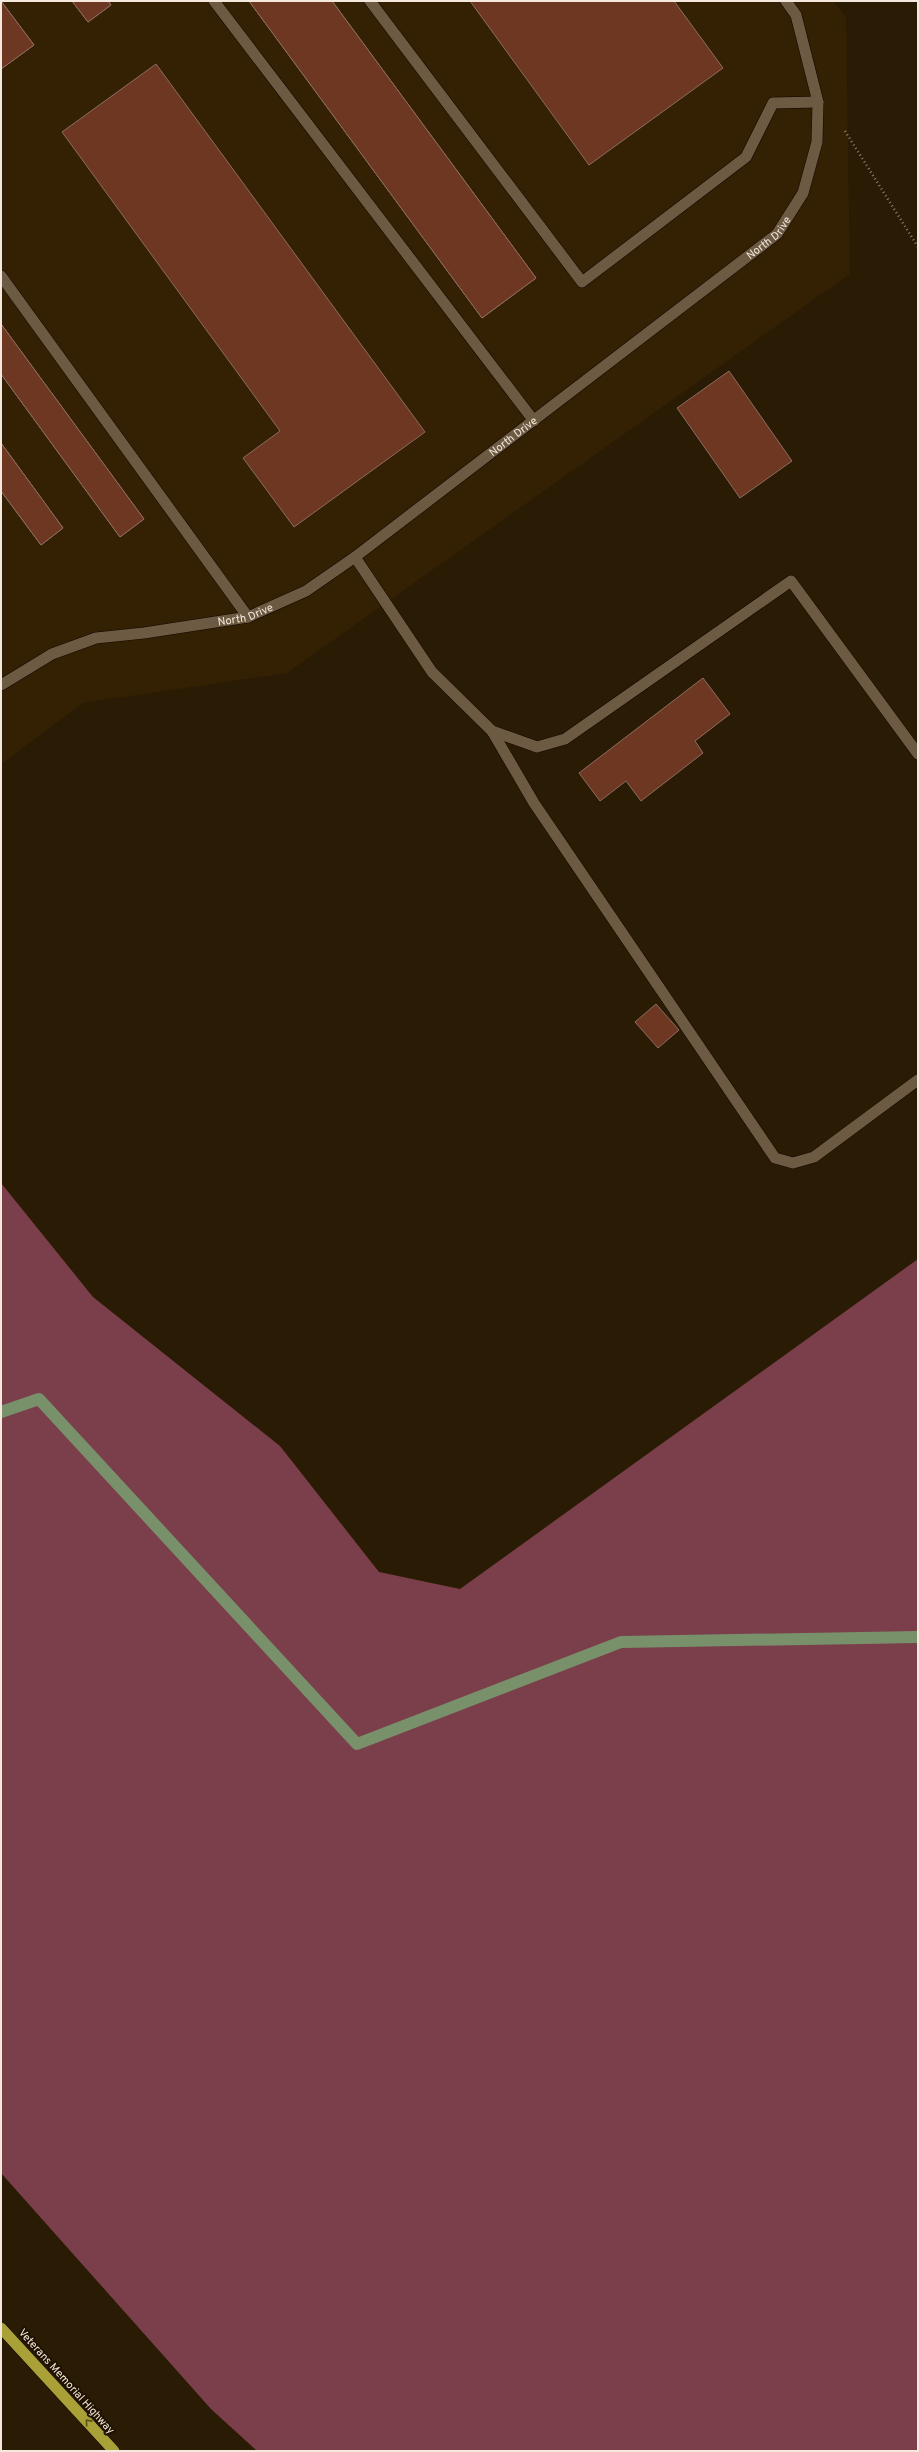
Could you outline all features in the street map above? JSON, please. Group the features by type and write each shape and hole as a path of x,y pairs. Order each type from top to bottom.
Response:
{"highway":[{"name":"Veterans Memorial Highway","path":"1,2328 114,2451"}],"street":[{"path":"214,1 534,421"},
{"path":"370,1 582,282 746,157 773,103 818,102"},
{"name":"North Drive","path":"1,685 52,654 96,638 144,633 248,617 306,591 355,557 777,234 803,193 817,142 818,102 796,15 786,1"},
{"path":"1,276 248,617"},
{"path":"355,557 432,672 492,731 534,803 775,1158 793,1163 814,1157 918,1080"},
{"path":"492,731 537,747 565,739 791,581 918,754"}],"path":[{"path":"845,130 918,248"}],"shaded area":[{"path":"1,1 833,1 846,17 850,274 287,673 83,703 1,764"},
{"path":"1,1183 93,1297 280,1446 379,1572 460,1589 918,1259 918,2451 257,2451 211,2409 1,2173"}],"building":[{"path":"1,1 34,45 1,69"},
{"path":"1,1 34,45 1,69"},
{"path":"72,1 108,1 111,5 88,22"},
{"path":"72,1 108,1 111,5 88,22"},
{"path":"249,1 332,1 536,278 482,318"},
{"path":"249,1 332,1 536,278 482,318"},
{"path":"470,1 674,1 723,68 589,165"},
{"path":"156,64 425,432 294,527 243,458 280,431 62,132"},
{"path":"1,324 144,519 120,537 1,374"},
{"path":"1,324 144,519 120,537 1,374"},
{"path":"729,371 792,461 740,498 677,408"},
{"path":"1,443 63,528 41,545 1,491"},
{"path":"1,443 63,528 41,545 1,491"},
{"path":"703,678 730,714 695,741 703,753 641,801 626,781 600,801 579,773"},
{"path":"656,1004 679,1030 658,1048 635,1022"}],"waterway":[{"path":"1,1412 39,1399 357,1744 621,1642 918,1637"}]}
